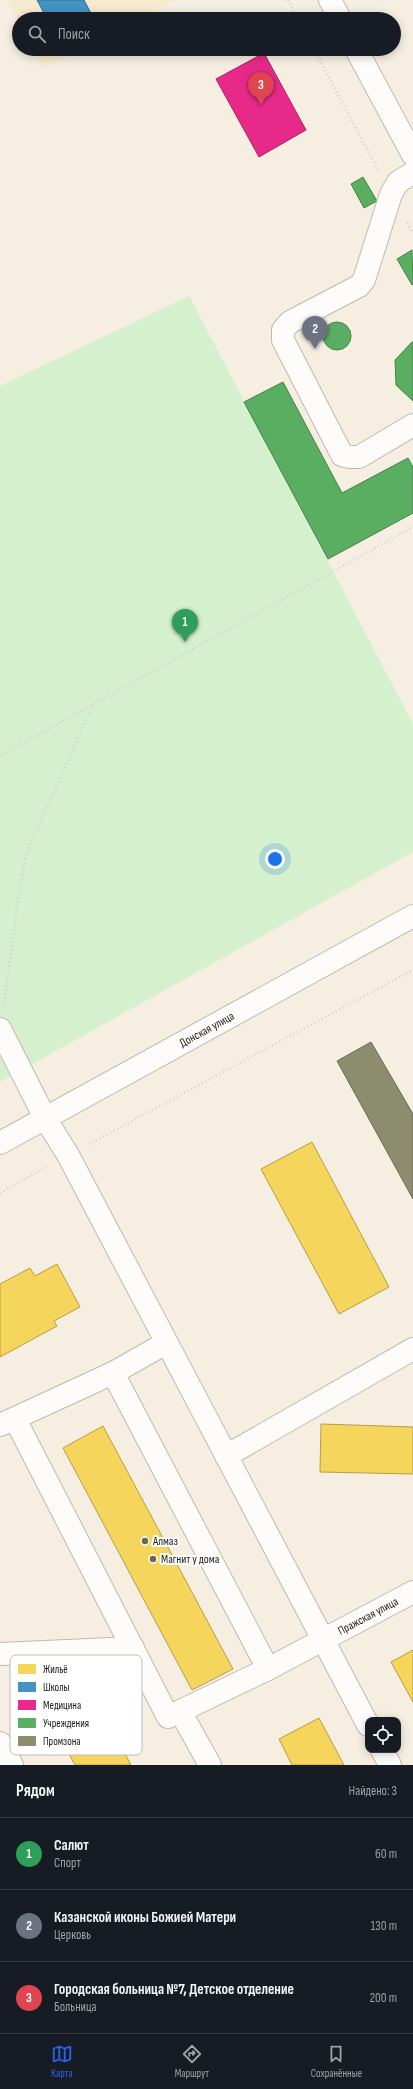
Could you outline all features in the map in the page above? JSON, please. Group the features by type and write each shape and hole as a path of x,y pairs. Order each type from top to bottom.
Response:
{"street":[{"path":"330,0 336,12"},
{"path":"360,56 413,155"},
{"path":"413,173 398,182 391,194 364,280 359,286 290,322 283,330 282,340 342,455 359,457 413,425"},
{"name":"Донская улица","path":"0,1143 413,916"},
{"path":"0,1030 45,1118 68,1155 365,1719"},
{"path":"137,1655 8,1422 113,1372 166,1343"},
{"path":"226,1456 413,1349"},
{"path":"113,1372 268,1669"},
{"name":"Пражская улица","path":"180,1711 268,1669 413,1592"},
{"path":"0,1654 133,1648"},
{"path":"142,1666 168,1717 180,1711 210,1765"},
{"path":"0,1743 12,1765"},
{"path":"384,1753 390,1765"}],"path":[{"path":"288,0 294,12"},
{"path":"318,56 413,233"},
{"path":"0,756 413,527"},
{"path":"0,1030 18,899 26,854 93,705"},
{"path":"0,1193 413,970"}],"shaded area":[{"path":"8,0 176,0 153,12 14,12"},
{"path":"36,56 68,56 43,69"}],"green space":[{"path":"189,296 413,724 413,852 0,1082 0,386"}],"building: Жильё":[{"path":"312,1142 389,1287 339,1314 261,1169"},
{"path":"57,1264 80,1307 54,1321 57,1326 0,1357 0,1284 30,1268 35,1276"},
{"path":"321,1424 413,1427 413,1474 320,1472"},
{"path":"103,1426 233,1669 192,1690 63,1448"},
{"path":"413,1650 413,1702 391,1662"},
{"path":"319,1718 344,1765 292,1765 279,1739"},
{"path":"70,1755 126,1755 131,1765 75,1765"}],"building: Школы":[{"path":"37,0 84,0 90,12 43,12"}],"building: Медицина":[{"path":"258,56 266,56 306,130 259,157 216,79"}],"building: Учреждения":[{"path":"363,177 377,201 364,208 351,184"},
{"path":"412,250 413,284 412,285 397,259"},
{"path":"337,322 347,326 351,336 347,346 337,350 327,346 323,336 327,326"},
{"path":"412,342 413,401 396,385 395,360"},
{"path":"283,382 342,493 408,458 413,467 413,513 328,559 244,402"}],"building: Промзона":[{"path":"371,1042 413,1114 413,1199 337,1061"}],"place":[{"name":"Городская больница №7, Детское отделение","path":"261,105"},
{"name":"Казанской иконы Божией Матери","path":"315,349"},
{"name":"Салют","path":"185,642"},
{"name":"Алмаз","path":"145,1541"},
{"name":"Магнит у дома","path":"153,1559"}]}
